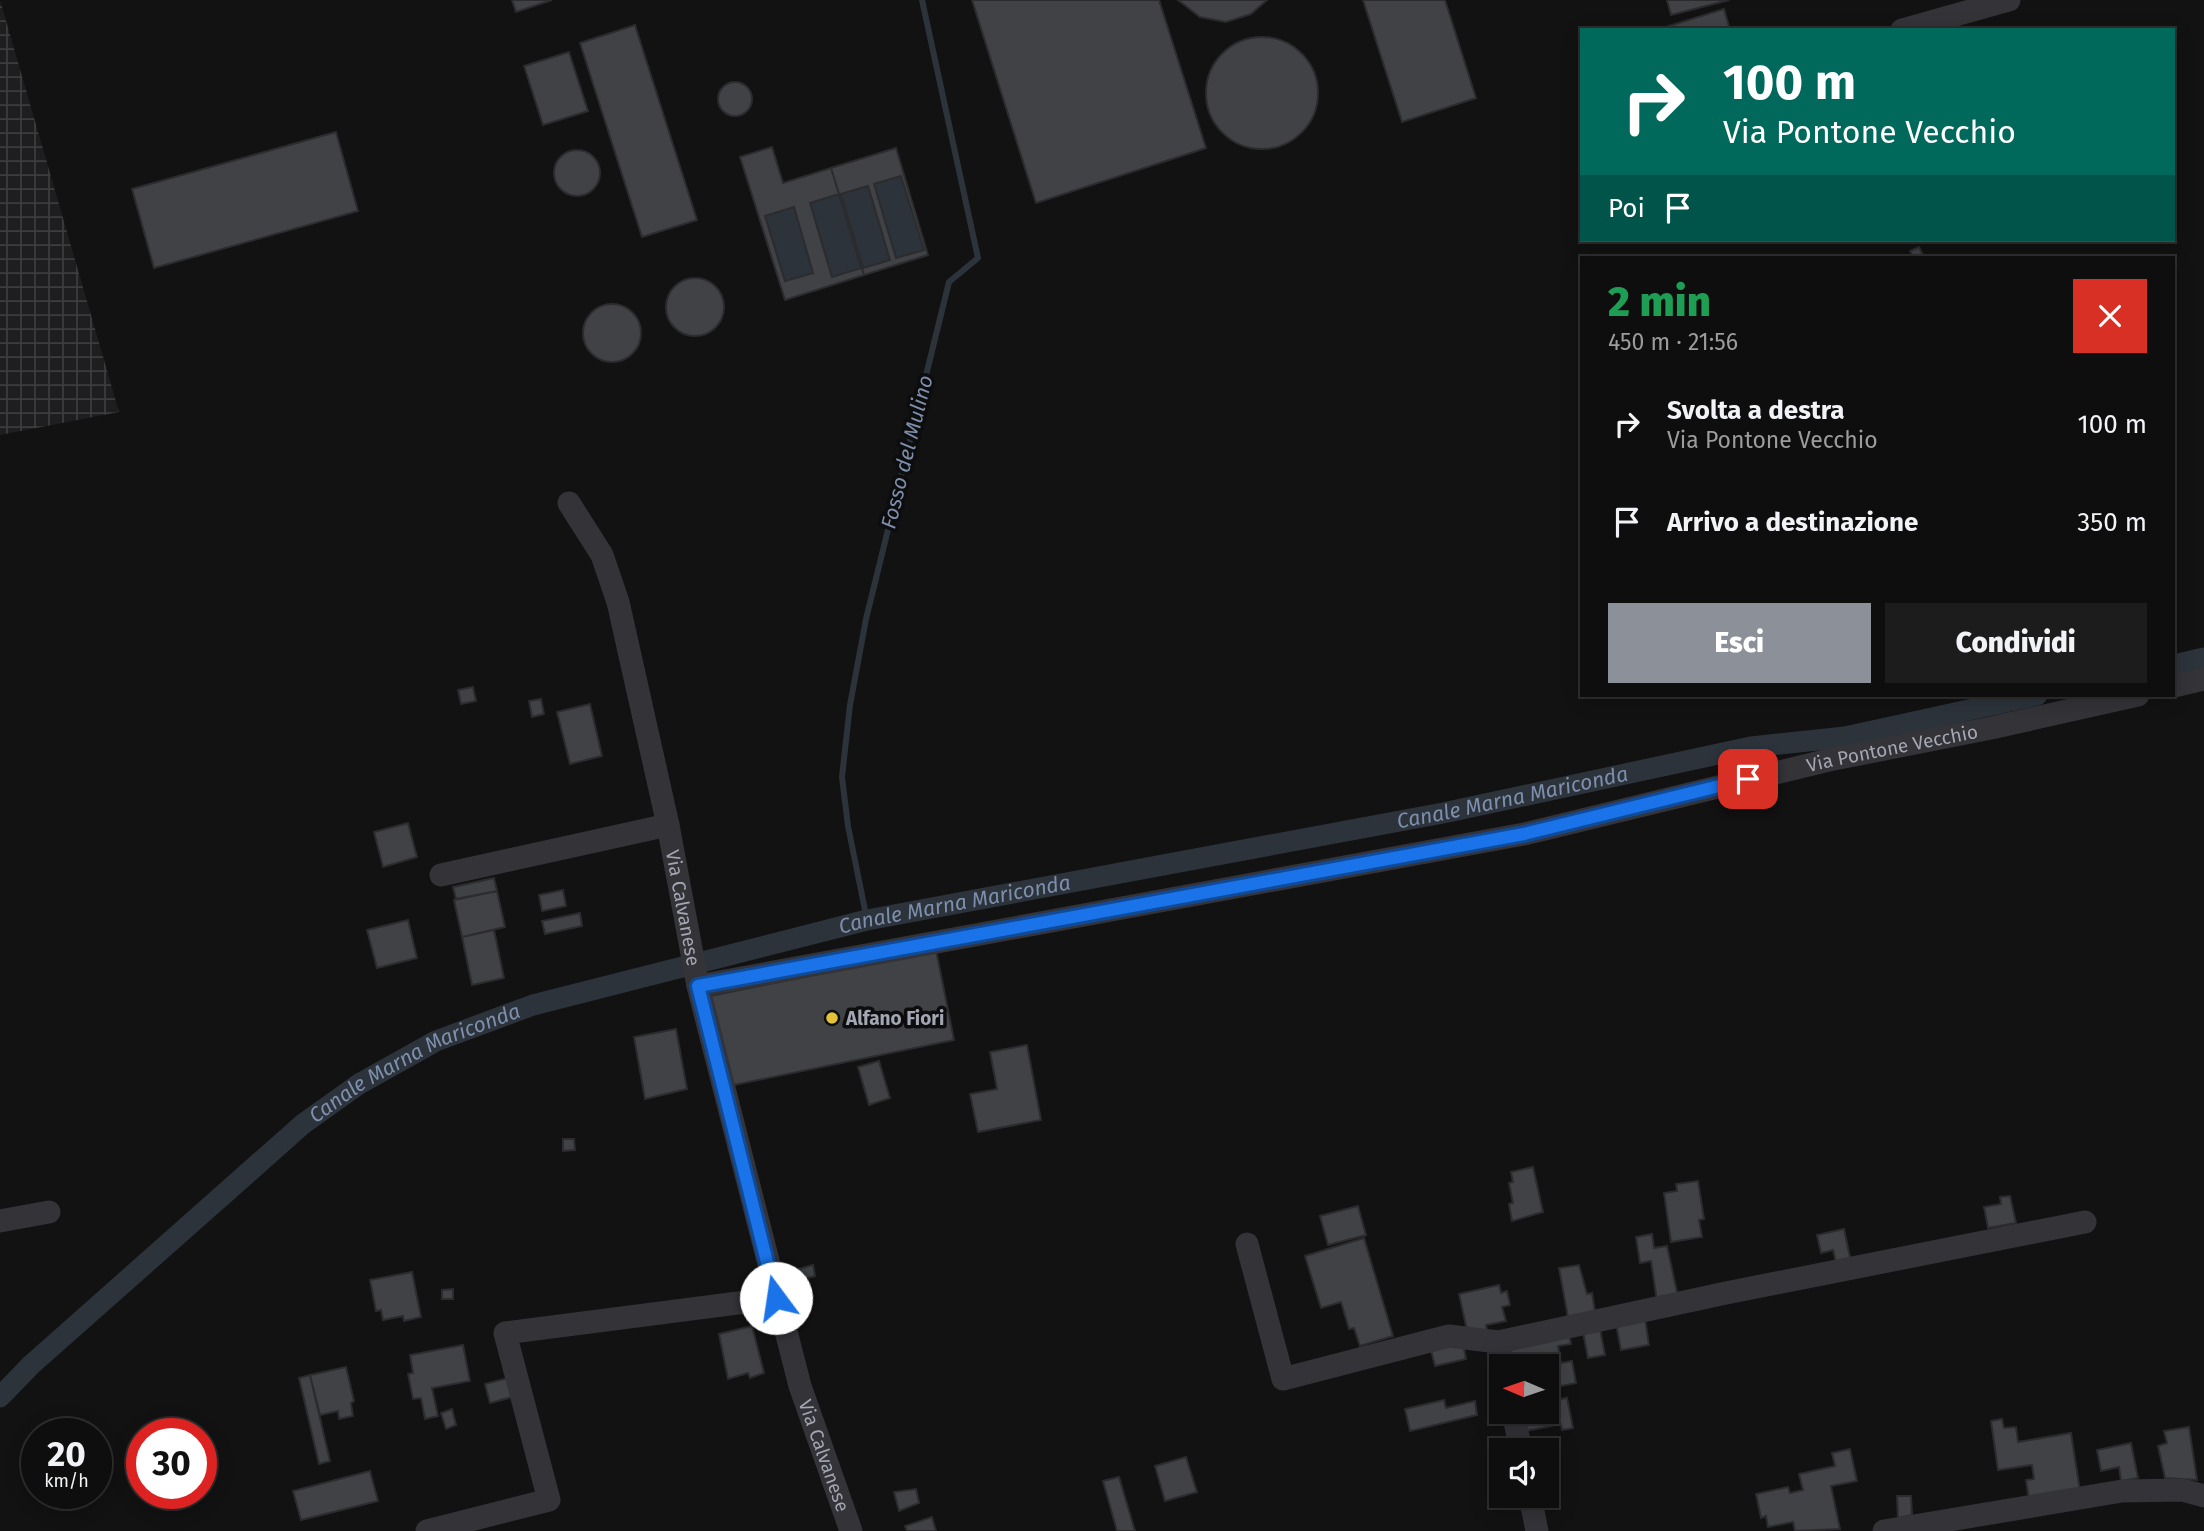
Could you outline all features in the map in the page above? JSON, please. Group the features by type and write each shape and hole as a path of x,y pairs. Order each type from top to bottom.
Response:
{"street":[{"path":"1909,28 2009,0"},
{"name":"Via Calvanese","path":"569,503 602,555 618,602 668,825 697,982 776,1298 800,1385 851,1531"},
{"path":"2175,686 2204,679"},
{"name":"Via Pontone Vecchio","path":"697,982 1524,834 1829,760 2129,697"},
{"path":"441,875 668,825"},
{"path":"0,1222 49,1212"},
{"path":"1247,1244 1283,1379 1449,1336 1499,1342 1726,1293 2085,1223"},
{"path":"427,1531 549,1500 505,1333 776,1298"},
{"path":"1499,1342 1501,1354"},
{"path":"1885,1531 2122,1491 2182,1490 2204,1496"},
{"path":"1532,1508 1537,1531"}],"shaded area":[{"path":"0,0 119,412 0,435"},
{"path":"901,176 924,250 896,258 874,184"},
{"path":"868,186 890,260 863,268 841,194"},
{"path":"839,194 861,268 832,277 810,203"},
{"path":"794,207 813,273 785,281 765,216"}],"building":[{"path":"512,0 552,0 516,12"},
{"path":"972,0 1159,0 1206,148 1036,203"},
{"path":"1178,0 1267,0 1251,14 1226,22 1200,17"},
{"path":"1363,0 1445,0 1476,98 1402,122"},
{"path":"1667,0 1729,0 1671,15"},
{"path":"1724,9 1729,28 1662,28"},
{"path":"635,25 697,220 642,237 580,43"},
{"path":"1262,37 1283,42 1301,54 1313,72 1318,93 1313,114 1301,132 1283,144 1262,149 1241,144 1223,132 1211,114 1206,93 1211,72 1223,54 1241,42"},
{"path":"569,52 588,111 543,125 524,66"},
{"path":"735,82 747,87 752,99 747,111 735,116 723,111 718,99 723,87"},
{"path":"336,132 358,211 154,268 132,189"},
{"path":"772,147 783,183 831,168 864,275 785,300 740,157","holes":["839,194 861,268 832,277 810,203","794,207 813,273 785,281 765,216"]},
{"path":"896,148 928,255 864,275 831,168","holes":["901,176 924,250 896,258 874,184","868,186 890,260 863,268 841,194"]},
{"path":"577,150 593,157 600,173 593,189 577,196 561,189 554,173 561,157"},
{"path":"1919,247 1923,255 1912,256 1910,251"},
{"path":"689,278 701,278 716,286 724,301 724,313 716,328 701,336 689,336 674,328 666,313 666,301 674,286"},
{"path":"606,304 618,304 633,312 641,327 641,339 633,354 618,362 606,362 591,354 583,339 583,327 591,312"},
{"path":"473,687 476,701 461,704 458,690"},
{"path":"541,699 544,714 532,717 529,701"},
{"path":"590,704 602,756 570,764 557,712"},
{"path":"408,823 417,857 383,867 374,832"},
{"path":"494,878 497,891 456,899 453,887"},
{"path":"563,890 566,906 542,911 539,895"},
{"path":"497,891 505,927 462,937 454,900"},
{"path":"580,913 582,926 545,934 542,921"},
{"path":"408,920 417,958 377,968 367,930"},
{"path":"494,930 504,978 472,985 462,937"},
{"name":"Alfano Fiori","path":"936,950 954,1040 729,1086 710,996"},
{"path":"676,1029 687,1089 645,1099 634,1037"},
{"path":"1027,1045 1041,1120 978,1132 970,1094 997,1089 990,1052"},
{"path":"879,1061 890,1098 869,1105 858,1067"},
{"path":"563,1139 574,1139 575,1150 563,1151"},
{"path":"1533,1167 1543,1212 1512,1221 1509,1204 1513,1203 1509,1183 1513,1182 1511,1172"},
{"path":"1698,1181 1704,1219 1699,1220 1702,1237 1671,1242 1664,1193 1677,1191 1676,1184"},
{"path":"2010,1196 2016,1223 1988,1228 1984,1207 2001,1204 2000,1197"},
{"path":"1358,1206 1366,1235 1328,1245 1320,1216"},
{"path":"1844,1229 1851,1262 1837,1266 1833,1250 1821,1253 1817,1235"},
{"path":"1652,1234 1654,1248 1667,1246 1678,1297 1657,1301 1651,1261 1640,1263 1636,1237"},
{"path":"1364,1238 1393,1336 1360,1346 1354,1328 1349,1329 1341,1302 1321,1308 1305,1256"},
{"path":"813,1265 815,1276 801,1280 798,1269"},
{"path":"1579,1265 1587,1294 1592,1293 1596,1318 1569,1323 1559,1268"},
{"path":"412,1272 421,1317 404,1321 403,1316 383,1320 381,1310 376,1311 370,1280"},
{"path":"1499,1285 1501,1293 1507,1291 1510,1305 1502,1307 1506,1321 1486,1325 1487,1330 1467,1330 1459,1294"},
{"path":"453,1289 453,1299 442,1299 442,1290"},
{"path":"1645,1319 1649,1345 1621,1350 1616,1324"},
{"path":"752,1326 764,1373 750,1378 748,1373 728,1379 719,1334"},
{"path":"1600,1329 1605,1355 1588,1358 1583,1332"},
{"path":"1569,1335 1571,1344 1558,1346 1561,1363 1572,1361 1576,1383 1559,1386 1559,1354 1510,1354 1514,1347"},
{"path":"1463,1343 1466,1359 1435,1366 1431,1350"},
{"path":"463,1345 470,1381 432,1388 438,1416 425,1419 421,1398 413,1399 408,1374 413,1373 410,1355"},
{"path":"346,1367 354,1401 351,1403 353,1416 339,1419 338,1411 320,1415 310,1375"},
{"path":"310,1375 330,1461 319,1464 299,1378"},
{"path":"512,1377 516,1396 490,1403 485,1384"},
{"path":"1567,1398 1573,1428 1562,1430 1561,1424 1526,1431 1525,1424 1559,1424 1559,1399"},
{"path":"1444,1400 1446,1408 1475,1401 1477,1415 1410,1431 1405,1409"},
{"path":"452,1409 456,1425 446,1429 441,1413"},
{"path":"2002,1419 2004,1428 2016,1427 2018,1442 2071,1433 2080,1491 2029,1499 2026,1480 2034,1479 2032,1465 1998,1470 1991,1421"},
{"path":"2189,1427 2197,1480 2165,1478 2158,1446 2167,1443 2164,1431"},
{"path":"2131,1443 2138,1478 2121,1481 2119,1467 2101,1471 2097,1450"},
{"path":"1850,1449 1857,1481 1831,1486 1840,1529 1795,1531 1793,1522 1768,1527 1766,1516 1761,1518 1756,1494 1788,1487 1790,1493 1803,1490 1799,1474 1835,1466 1832,1453"},
{"path":"1186,1457 1197,1492 1165,1501 1155,1466"},
{"path":"370,1471 378,1501 301,1520 293,1491"},
{"path":"1119,1477 1135,1531 1117,1531 1103,1481"},
{"path":"916,1489 919,1503 899,1511 894,1492"},
{"path":"1897,1496 1911,1496 1912,1515 1898,1518"},
{"path":"932,1517 936,1531 907,1531 905,1526"}],"waterway":[{"name":"Fosso del Mulino","path":"867,920 848,826 842,777 850,705 866,619 949,282 978,258 922,0"},
{"name":"Canale Marna Mariconda","path":"2175,665 2204,658"},
{"name":"Canale Marna Mariconda","path":"0,1397 31,1365 303,1124 359,1084 436,1041 533,1005 867,920 1443,813 1751,747 1845,737 2028,697"}],"place":[{"name":"Alfano Fiori","path":"832,1018"}],"route":[{"path":"776,1298 698,986 1524,834 1748,779"}]}
